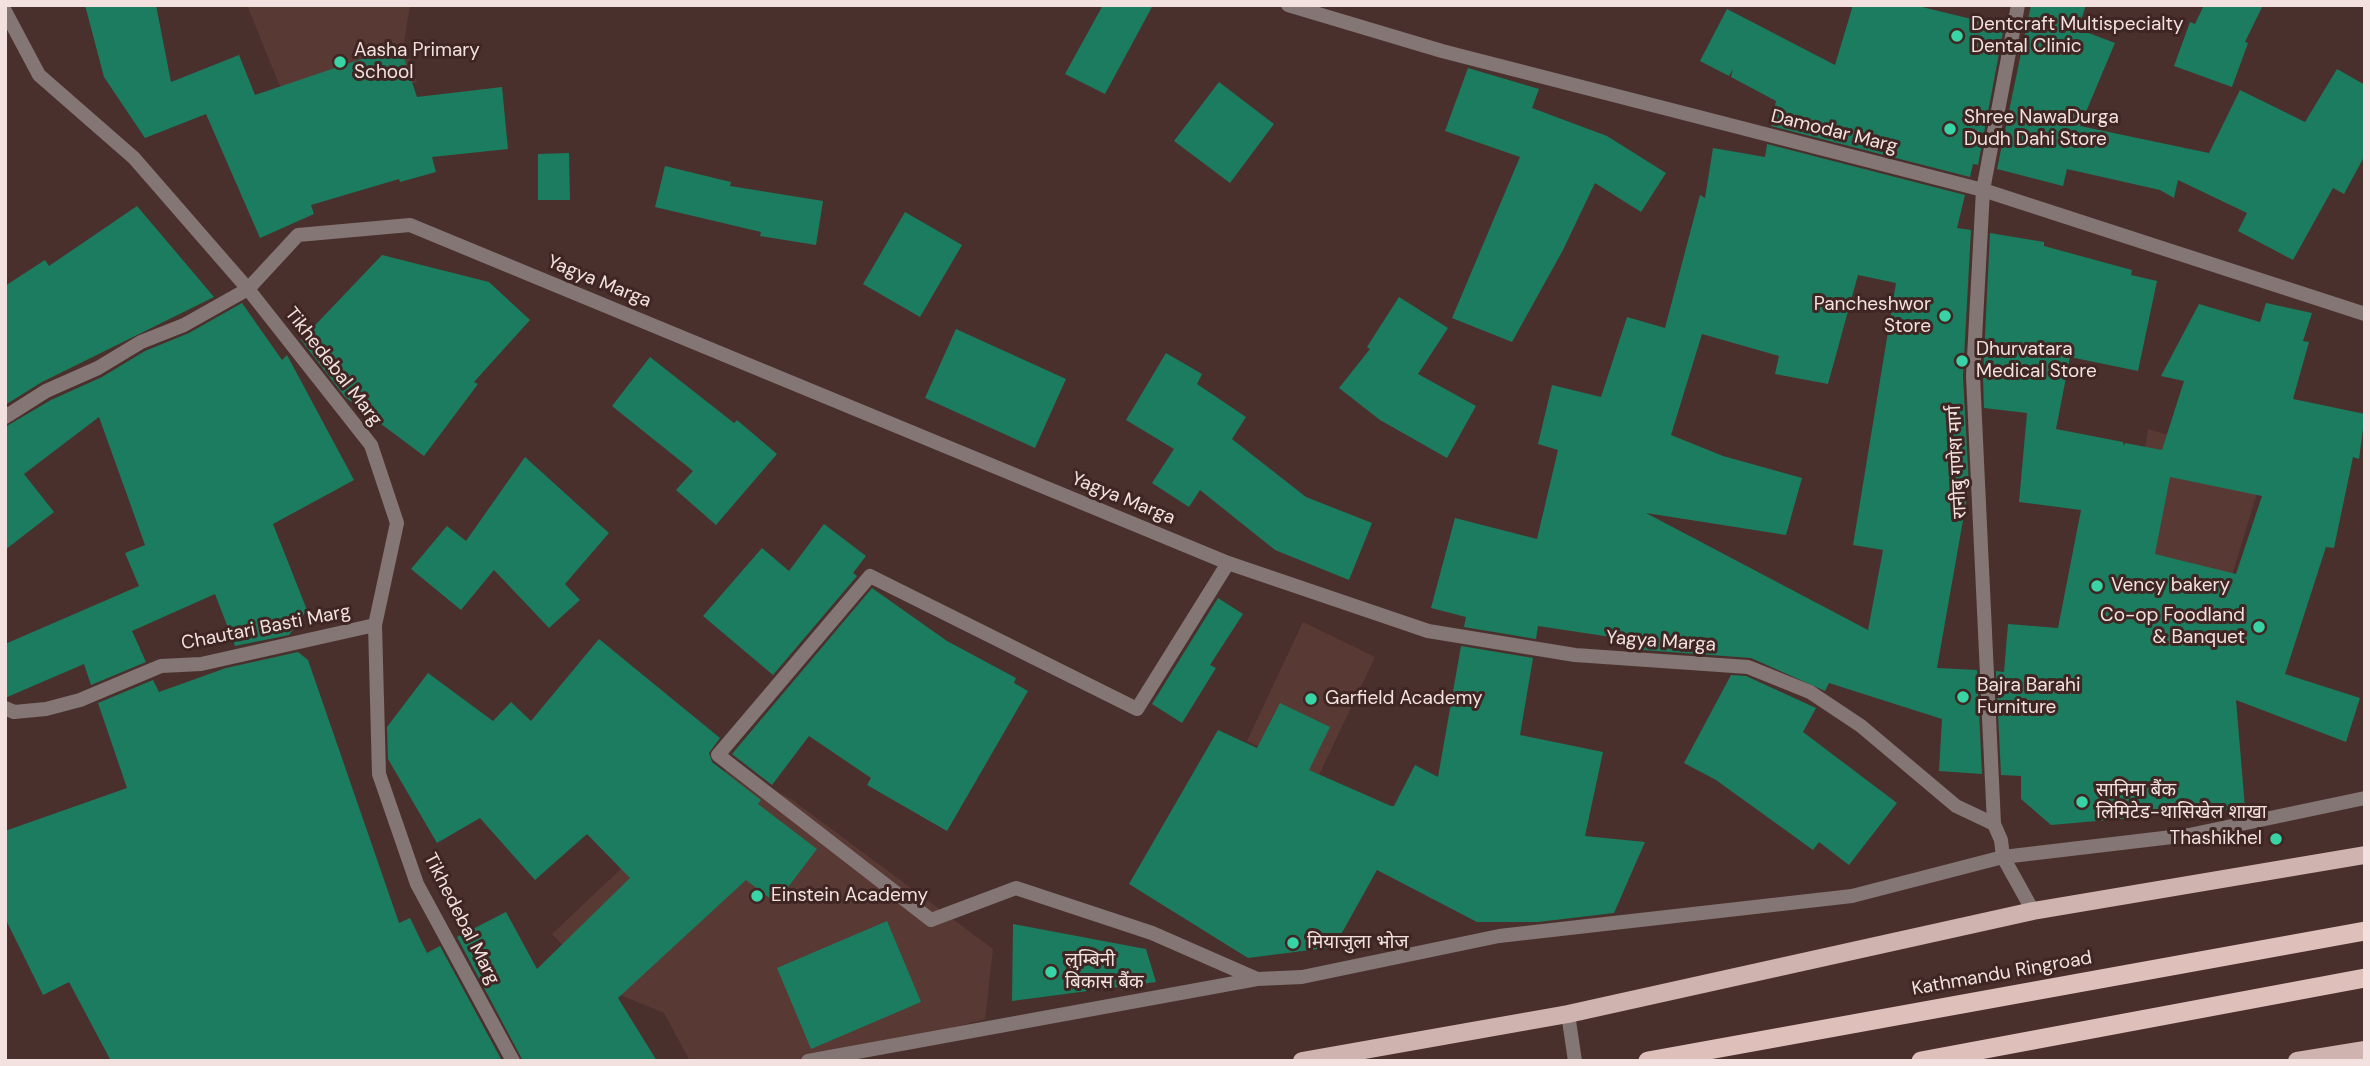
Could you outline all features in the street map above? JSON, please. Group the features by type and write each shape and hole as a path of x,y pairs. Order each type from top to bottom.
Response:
{"highway":[{"name":"Kathmandu Ringroad","path":"1648,1061 2365,931"},
{"path":"1921,1061 2365,978"}],"main road":[{"path":"1302,1061 1568,1014 2033,911 2365,855"},
{"path":"2297,1061 2365,1050"}],"street":[{"name":"Damodar Marg","path":"1288,5 1442,51 1983,190 2365,314"},
{"name":"रानीबु गणेश मार्ग","path":"2018,5 1983,190 1973,376 1994,824 2001,840 2003,857 2033,911"},
{"name":"Tikhedebal Marg","path":"5,11 39,75 134,158 248,289 371,445 397,523 375,625 379,774 417,884 513,1061"},
{"name":"Yagya Marga","path":"5,417 46,391 98,368 141,342 184,325 248,289 298,235 411,225 1228,563 1428,631 1575,655 1748,667 1810,692 1861,726 1956,806 1994,824"},
{"path":"1228,563 1138,709 870,576 718,755 931,919 1016,888 1152,933 1257,979"},
{"name":"Chautari Basti Marg","path":"5,708 14,712 46,709 80,699 161,666 201,664 375,625"},
{"path":"808,1061 1257,979 1302,977 1499,936 1852,895 2003,857 2189,835 2365,798"},
{"path":"1568,1014 1575,1061"}],"shaded area":[{"name":"Aasha Primary School","path":"247,5 410,5 404,42 417,82 296,126"},
{"path":"2148,429 2266,464 2204,666 2115,635"},
{"name":"Garfield Academy","path":"1303,622 1375,657 1319,775 1247,741"},
{"name":"Einstein Academy","path":"729,767 791,799 993,949 985,1019 824,1061 690,1061 664,1013 604,988 552,934"}],"building":[{"path":"85,5 156,5 171,82 239,55 255,95 400,46 417,97 502,87 508,149 432,157 436,172 400,182 399,179 311,205 314,214 260,238 206,114 145,138 104,77"},
{"path":"1103,5 1153,5 1105,94 1065,74"},
{"path":"1853,5 1914,5 2004,27 1978,165 1973,164 1970,177 1771,126 1776,101 1731,77 1733,69 1729,76 1700,61 1727,9 1835,65"},
{"path":"2031,5 2086,5 2078,29 2115,43 2080,126 2209,153 2240,90 2305,122 2337,69 2365,85 2365,155 2344,194 2333,188 2293,260 2238,231 2247,213 2178,180 2174,198 2160,190 2067,169 2063,186 1997,169"},
{"path":"2204,5 2263,5 2245,42 2248,43 2232,87 2174,66 2190,22 2195,24"},
{"path":"1468,68 1539,89 1532,108 1607,136 1666,173 1641,212 1595,183 1563,250 1512,342 1452,318 1520,157 1445,131"},
{"path":"1219,82 1274,124 1230,183 1174,141"},
{"path":"1767,144 1965,195 1957,228 1971,230 1963,376 1969,486 1937,668 1977,670 1982,774 1939,771 1942,719 1829,683 1825,691 1751,658 1630,649 1631,640 1538,626 1536,639 1464,627 1466,617 1431,608 1455,518 1537,539 1558,450 1538,444 1552,385 1601,397 1627,317 1665,328 1700,195 1705,198 1713,148 1765,157","holes":["1858,275 1896,283 1853,545 1883,550 1868,630 1646,513 1786,535 1802,478 1723,456 1671,435 1702,334 1779,356 1775,374 1828,384"]},
{"path":"569,153 570,200 538,200 538,154"},
{"path":"665,166 731,182 730,186 823,201 816,245 760,236 761,232 655,207"},
{"path":"137,206 214,297 42,382 5,405 5,286 45,260 49,266"},
{"path":"905,212 962,245 920,317 863,284"},
{"path":"1990,233 2044,242 2044,246 2132,270 2131,275 2157,281 2138,371 2070,357 2056,429 2123,442 2124,446 2125,443 2162,450 2184,381 2161,376 2199,304 2260,322 2266,303 2312,313 2303,341 2309,342 2293,399 2365,414 2359,459 2353,457 2334,548 2326,547 2285,674 2360,698 2346,742 2236,700 2245,808 2051,825 2021,799 2021,776 2001,775 1996,671 2004,672 2008,624 2058,628 2081,510 2019,502 2027,413 1984,408","holes":["2170,477 2262,496 2236,574 2155,554"]},
{"path":"382,255 489,282 530,320 474,382 478,384 424,456 345,397 301,340"},
{"path":"1399,297 1448,328 1418,374 1476,406 1447,458 1380,420 1339,388 1370,349 1367,347"},
{"path":"242,303 282,360 287,355 354,480 273,524 307,610 289,635 235,646 215,594 132,631 146,662 91,685 84,664 5,698 5,644 139,586 125,553 145,545 99,417 24,474 54,512 5,550 5,427 51,400 102,377 145,351 189,333"},
{"path":"956,329 1066,379 1035,448 925,398"},
{"path":"1166,353 1202,374 1197,384 1246,417 1232,439 1306,497 1372,523 1349,580 1275,550 1200,490 1189,507 1152,483 1174,449 1126,420"},
{"path":"650,357 734,423 737,420 777,454 716,525 676,490 693,471 612,406"},
{"path":"525,457 609,533 565,584 580,600 549,628 494,570 461,610 411,569 447,526 466,541"},
{"path":"824,524 866,556 853,573 857,576 773,675 703,616 762,548 789,571"},
{"path":"872,588 947,641 1016,678 1014,683 1028,691 947,831 867,785 871,778 809,736 772,785 732,754"},
{"path":"1218,598 1243,614 1210,665 1216,668 1182,723 1152,704"},
{"path":"599,639 720,738 709,753 712,762 761,800 758,804 817,849 776,903 746,880 618,998 657,1061 523,1061 457,937 506,912 537,969 630,878 587,834 535,880 480,818 437,843 388,759 387,727 428,673 493,721 511,702 531,721"},
{"path":"1461,646 1533,658 1520,735 1603,752 1585,836 1645,842 1614,913 1538,922 1477,922 1377,870 1334,947 1248,958 1129,884 1218,730 1257,748 1280,703 1330,727 1309,770 1391,806 1394,806 1415,765 1438,777"},
{"path":"298,652 308,660 399,923 410,918 427,953 440,946 502,1061 111,1061 69,982 43,995 5,918 5,831 127,788 98,703 153,680 159,692 226,668"},
{"path":"1731,675 1746,676 1816,708 1803,732 1897,803 1849,865 1819,842 1813,850 1716,780 1684,763"},
{"path":"887,921 921,1002 811,1049 777,968"},
{"path":"1013,924 1146,949 1156,982 1012,1001"}],"place":[{"name":"Dentcraft Multispecialty Dental Clinic","path":"1957,36"},
{"name":"Aasha Primary School","path":"340,62"},
{"name":"Shree NawaDurga Dudh Dahi Store","path":"1950,129"},
{"name":"Pancheshwor Store","path":"1945,316"},
{"name":"Dhurvatara Medical Store","path":"1962,361"},
{"name":"Vency bakery","path":"2097,586"},
{"name":"Co-op Foodland & Banquet","path":"2259,627"},
{"name":"Bajra Barahi Furniture","path":"1963,697"},
{"name":"Garfield Academy","path":"1311,699"},
{"name":"सानिमा बैंक लिमिटेड-थासिखेल शाखा","path":"2082,802"},
{"name":"Thashikhel","path":"2276,839"},
{"name":"Einstein Academy","path":"757,896"},
{"name":"मियाजुला भोज","path":"1293,943"},
{"name":"लुम्बिनी बिकास बैंक","path":"1051,972"}]}
